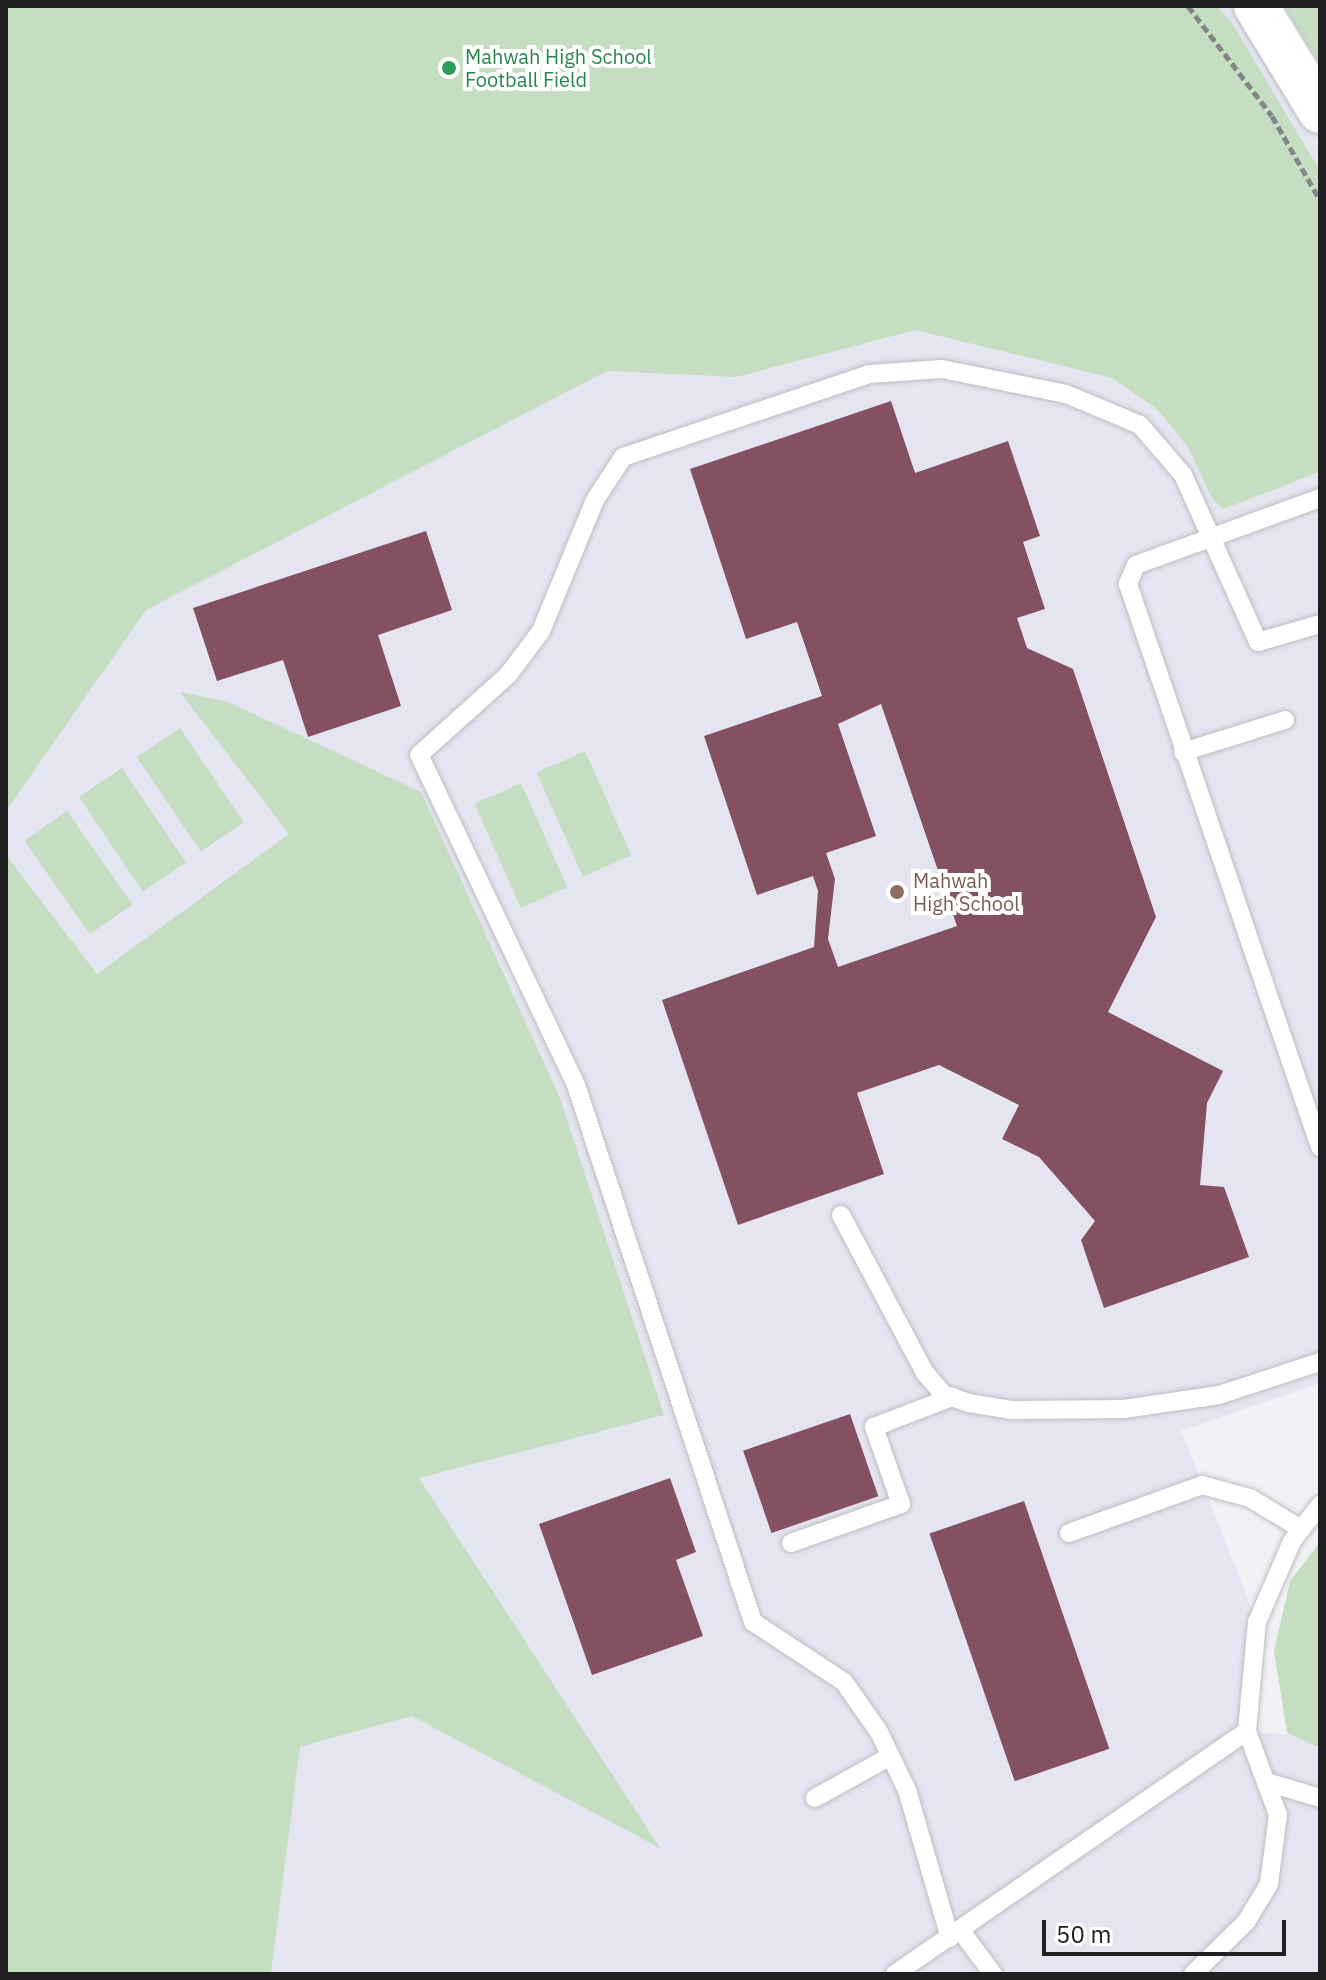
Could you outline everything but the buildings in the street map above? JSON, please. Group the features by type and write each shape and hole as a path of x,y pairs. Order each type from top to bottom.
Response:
{"street":[{"path":"1256,6 1320,111"}],"lane":[{"path":"993,1974 955,1934 907,1790 879,1732 844,1682 753,1622 576,1085 419,755 508,675 541,631 595,500 623,457 869,374 942,369 1066,394 1140,425 1183,475 1258,642 1320,624"},
{"path":"1319,1142 1128,584 1136,565 1320,498"},
{"path":"1183,752 1285,720"},
{"path":"841,1215 925,1373 952,1397 1012,1410 1124,1409 1219,1395 1320,1362"},
{"path":"791,1543 901,1504 874,1427 952,1397"},
{"path":"1069,1533 1202,1485 1250,1498 1301,1529"},
{"path":"1193,1974 1246,1922 1269,1884 1278,1815 1247,1731 1257,1622 1301,1529 1320,1505"},
{"path":"895,1974 1247,1731"},
{"path":"815,1798 889,1757"},
{"path":"1266,1782 1320,1798"}],"path":[{"path":"1188,6 1272,116 1320,200"}],"shaded area":[{"path":"6,6 1256,6 1320,111 1320,1383 1181,1431 1257,1622 1247,1731 1290,1735 1320,1748 1320,1974 271,1974 300,1747 413,1716 658,1846 6,1226"}],"green space":[{"path":"6,6 1216,6 1231,21 1320,171 1320,472 1223,509 1212,498 1188,447 1157,409 1112,378 915,330 736,377 607,371 146,610 6,811"},
{"path":"1284,6 1320,6 1320,65"},
{"path":"180,692 228,702 421,792 560,1098 664,1415 419,1478 660,1848 412,1716 300,1747 271,1974 6,1974 6,855 97,974 289,834"},
{"path":"180,728 244,823 201,852 137,757"},
{"path":"585,751 631,855 583,877 537,773"},
{"path":"122,768 186,863 143,892 79,797"},
{"path":"521,783 567,887 521,908 474,804"},
{"path":"67,811 132,904 90,934 24,841"},
{"path":"1320,1542 1320,1748 1287,1733 1274,1651 1290,1581"}],"place":[{"name":"Mahwah High School Football Field","path":"449,68"},
{"name":"Mahwah High School","path":"897,892"}]}
